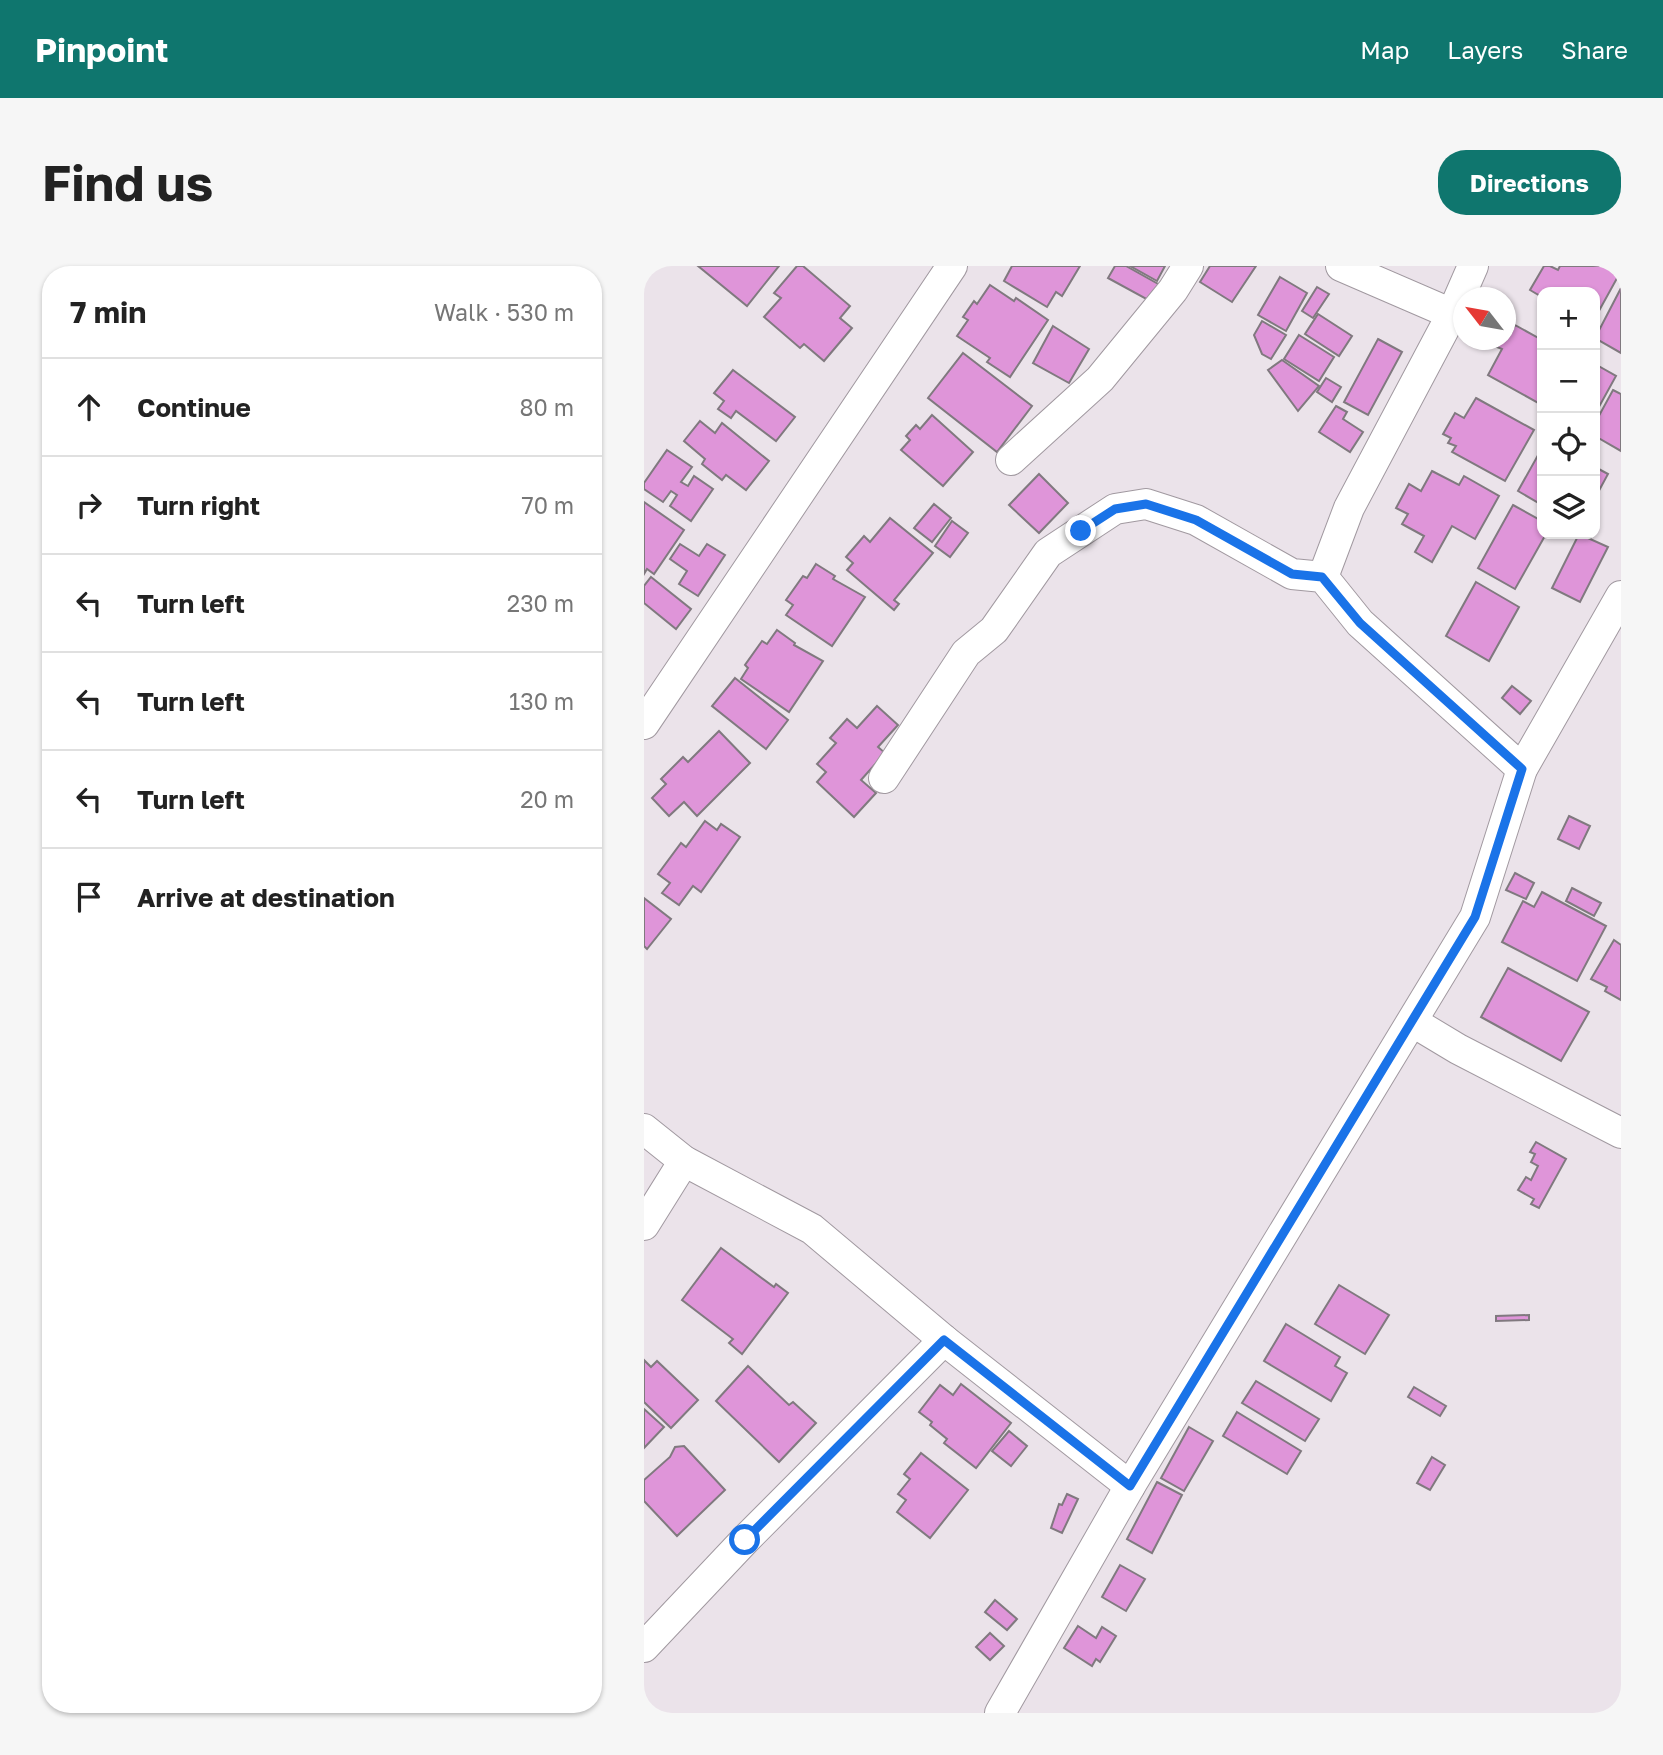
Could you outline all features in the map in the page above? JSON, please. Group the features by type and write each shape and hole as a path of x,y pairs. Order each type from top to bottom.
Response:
{"street":[{"path":"644,724 952,266"},
{"path":"1012,460 1100,379 1173,290 1188,266"},
{"path":"1341,266 1452,314"},
{"path":"1322,577 1349,508 1452,314 1473,266"},
{"path":"884,778 966,653 994,630 1048,553 1115,509 1146,504 1196,520 1292,574 1322,577 1360,623 1522,769"},
{"path":"1000,1713 1130,1486 1475,917 1522,769 1621,596"},
{"path":"1413,1021 1458,1049 1621,1133"},
{"path":"1392,1052 1458,1049"},
{"path":"644,1129 684,1161 812,1229 944,1340 1130,1486"},
{"path":"644,1225 684,1161"},
{"path":"644,1647 745,1540 944,1340"}],"building":[{"path":"698,266 779,266 747,306"},
{"path":"797,266 803,266 850,306 840,318 852,328 824,361 804,344 800,348 764,317 781,298 774,293"},
{"path":"1012,266 1080,266 1062,296 1056,292 1047,307 1004,281"},
{"path":"1115,266 1126,266 1160,285 1150,301 1108,278"},
{"path":"1130,266 1165,266 1157,281"},
{"path":"1210,266 1256,266 1232,302 1200,282"},
{"path":"1544,266 1558,270 1560,266 1614,266 1621,271 1600,309 1600,287 1537,287 1537,294 1530,290"},
{"path":"1280,277 1307,293 1286,331 1258,315"},
{"path":"990,285 1014,301 1016,298 1048,320 1010,377 987,362 990,358 957,336 968,320 963,317 974,301 977,304"},
{"path":"1317,287 1329,294 1313,318 1302,311"},
{"path":"1621,288 1621,353 1600,341 1600,328"},
{"path":"1318,314 1352,336 1339,356 1305,334"},
{"path":"1262,321 1286,335 1271,359 1262,354 1254,335"},
{"path":"1053,326 1089,349 1069,383 1033,363"},
{"path":"1516,326 1537,337 1537,402 1488,375 1501,350 1516,350"},
{"path":"1299,335 1334,357 1319,381 1284,359"},
{"path":"1378,339 1402,352 1368,415 1344,402"},
{"path":"963,353 1032,406 997,452 928,398"},
{"path":"1282,360 1319,386 1298,411 1268,370"},
{"path":"1600,367 1616,376 1600,405"},
{"path":"733,370 795,417 776,441 736,411 731,418 718,409 724,401 714,393"},
{"path":"1326,378 1341,387 1332,402 1317,392"},
{"path":"1613,390 1621,394 1621,451 1600,439 1600,414"},
{"path":"1476,398 1534,430 1505,481 1452,452 1456,446 1448,443 1451,438 1443,434 1455,413 1464,418"},
{"path":"1336,406 1347,412 1343,419 1363,432 1350,452 1319,432"},
{"path":"932,415 973,452 943,486 901,450 910,440 906,436 916,425 920,429"},
{"path":"700,421 715,433 722,423 769,461 746,490 726,475 722,480 702,464 705,459 684,441"},
{"path":"667,450 692,467 681,482 688,486 694,476 713,489 691,521 670,506 677,495 671,491 663,502 644,489 644,483"},
{"path":"1537,457 1537,502 1518,491"},
{"path":"1600,470 1608,474 1600,489"},
{"path":"1432,471 1459,485 1464,476 1499,496 1475,539 1452,526 1432,562 1415,552 1424,536 1402,524 1408,514 1396,508 1409,484 1421,491"},
{"path":"1039,474 1068,503 1039,533 1009,505"},
{"path":"644,502 684,530 654,574 647,569 644,574"},
{"path":"934,504 951,518 932,542 914,528"},
{"path":"1513,505 1537,518 1537,539 1543,539 1515,589 1478,568"},
{"path":"890,518 933,553 894,600 899,604 894,610 847,570 853,563 846,557 864,536 870,542"},
{"path":"952,521 968,533 950,557 935,546"},
{"path":"1576,539 1590,539 1608,547 1580,602 1552,588"},
{"path":"680,544 699,556 707,544 725,555 698,596 679,584 687,571 670,559"},
{"path":"816,564 835,576 833,579 865,597 832,646 786,615 793,605 786,600 803,576 807,578"},
{"path":"651,577 691,609 676,629 644,603 644,586"},
{"path":"1476,582 1519,607 1489,661 1446,636"},
{"path":"777,630 795,643 794,645 823,661 789,712 741,679 748,668 745,665 762,641 767,644"},
{"path":"735,678 788,720 766,749 712,706"},
{"path":"1512,686 1531,701 1520,714 1502,698"},
{"path":"877,706 898,725 878,747 885,753 861,780 876,793 854,817 817,782 826,772 817,764 836,743 830,738 847,719 857,728"},
{"path":"719,731 750,763 697,816 684,802 669,816 652,798 666,784 661,779 683,757 688,762"},
{"path":"1569,816 1590,826 1579,849 1558,839"},
{"path":"705,821 717,830 721,824 740,837 701,892 693,886 679,905 662,893 670,883 658,874 681,843 686,847"},
{"path":"1515,873 1534,883 1526,899 1506,890"},
{"path":"1572,888 1601,903 1594,916 1566,901"},
{"path":"1542,892 1606,926 1577,981 1502,942 1523,901 1534,907"},
{"path":"644,898 671,919 647,949 644,946"},
{"path":"1614,940 1621,945 1621,1000 1605,991 1607,987 1591,979"},
{"path":"1508,968 1589,1012 1561,1061 1481,1017"},
{"path":"1536,1142 1566,1159 1539,1208 1531,1204 1534,1199 1518,1190 1526,1177 1531,1180 1538,1166 1531,1162 1535,1154 1530,1152"},
{"path":"721,1248 774,1287 776,1284 788,1293 742,1354 729,1343 733,1339 682,1300"},
{"path":"1339,1285 1389,1315 1365,1354 1315,1324"},
{"path":"1529,1315 1529,1320 1496,1321 1496,1316"},
{"path":"1286,1324 1340,1357 1335,1366 1347,1373 1331,1401 1264,1361"},
{"path":"644,1360 651,1367 657,1361 698,1400 671,1428 644,1402"},
{"path":"748,1366 789,1405 793,1402 816,1423 779,1462 716,1401"},
{"path":"1256,1381 1319,1419 1305,1441 1242,1403"},
{"path":"961,1384 1011,1423 976,1468 944,1443 947,1439 919,1412 940,1385 953,1395"},
{"path":"1414,1387 1446,1406 1440,1416 1408,1397"},
{"path":"644,1409 664,1427 644,1448"},
{"path":"1237,1412 1301,1451 1287,1474 1223,1436"},
{"path":"1189,1427 1213,1441 1184,1491 1161,1478"},
{"path":"1009,1431 1027,1446 1011,1466 992,1451"},
{"path":"684,1446 725,1490 677,1536 644,1501 644,1480 670,1457 675,1447"},
{"path":"921,1453 968,1490 930,1538 897,1512 906,1500 898,1494 910,1479 904,1474"},
{"path":"1432,1457 1445,1465 1430,1490 1417,1483"},
{"path":"1157,1482 1182,1495 1152,1553 1127,1539"},
{"path":"1067,1494 1078,1499 1062,1533 1051,1528 1059,1504 1062,1505"},
{"path":"1120,1565 1145,1579 1126,1611 1102,1597"},
{"path":"995,1600 1017,1619 1007,1630 985,1612"},
{"path":"1078,1626 1096,1638 1102,1627 1116,1636 1100,1662 1096,1659 1092,1666 1064,1648"},
{"path":"990,1633 1004,1646 990,1660 976,1647"}],"route":[{"path":"745,1540 944,1340 1130,1486 1475,917 1522,769 1360,623 1322,577 1292,574 1196,520 1146,504 1115,509 1081,531"}]}
